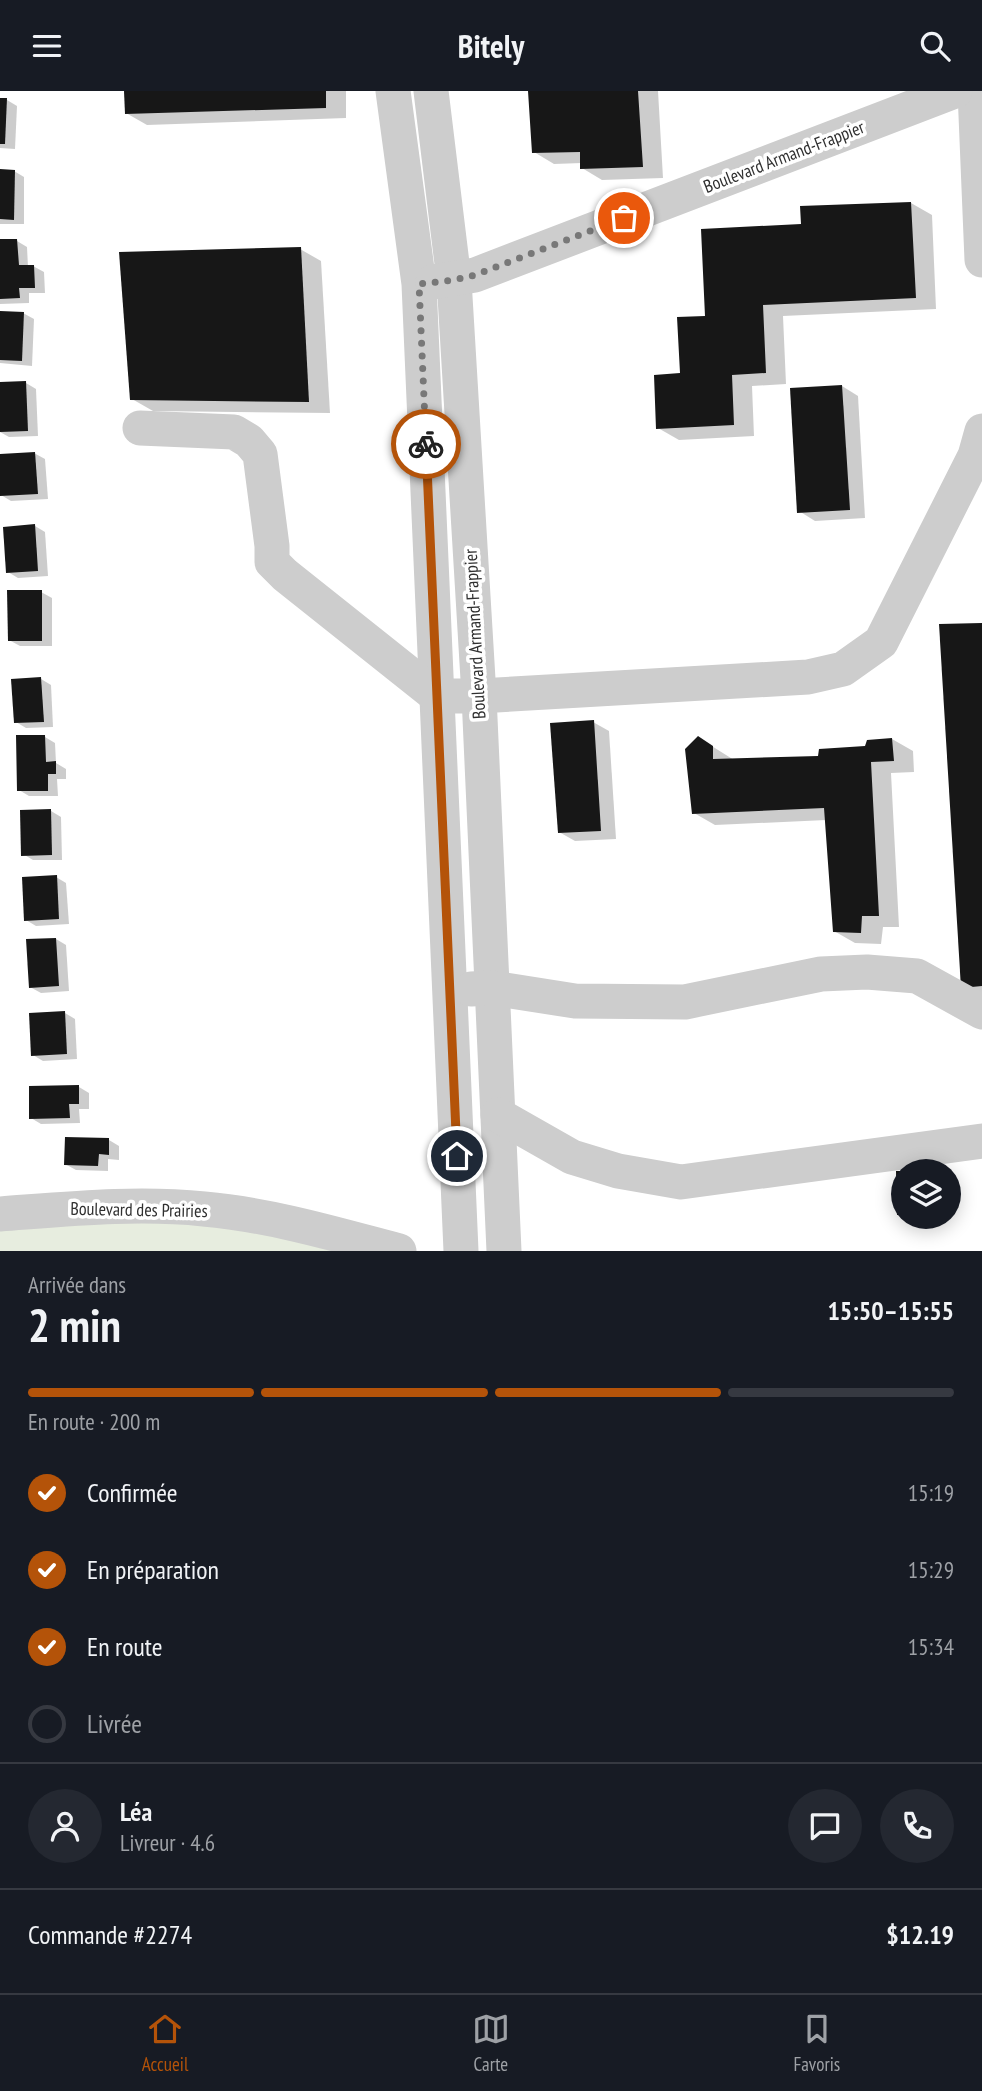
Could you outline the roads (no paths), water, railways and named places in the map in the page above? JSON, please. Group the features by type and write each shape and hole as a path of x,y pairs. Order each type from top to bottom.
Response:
{"street":[{"path":"393,91 419,284 461,1251"},
{"name":"Boulevard Armand-Frappier","path":"430,91 454,280 479,696 504,1251"},
{"name":"Boulevard Armand-Frappier","path":"419,284 475,275 955,91"},
{"path":"975,91 982,260"},
{"path":"140,428 234,432 250,441 260,454 272,562 437,696 479,696 808,677 843,669 880,642 975,456 982,431"},
{"path":"450,990 492,988 575,1001 685,1002 821,974 867,972 917,976 982,1011"},
{"path":"498,1115 572,1157 618,1171 681,1182 982,1140"},
{"name":"Boulevard des Prairies","path":"0,1214 107,1206 205,1209 305,1226 399,1251"}]}
